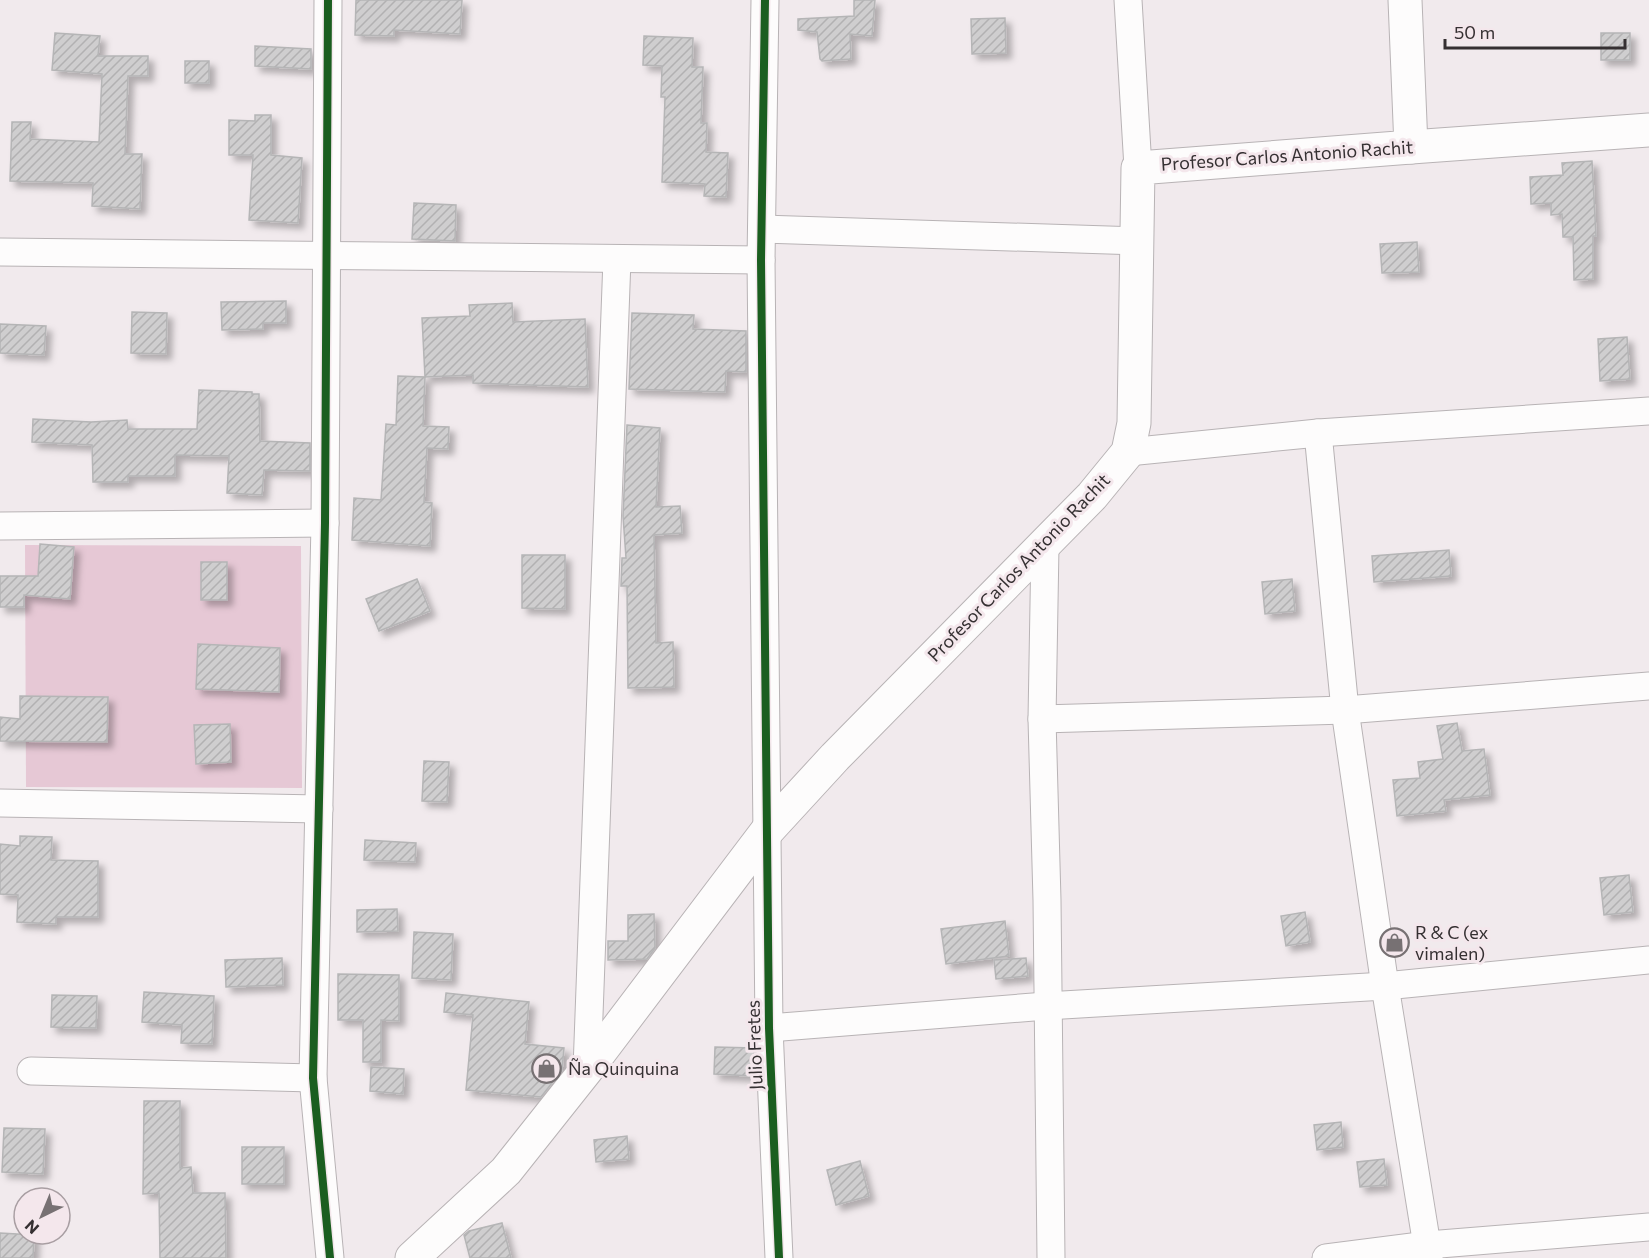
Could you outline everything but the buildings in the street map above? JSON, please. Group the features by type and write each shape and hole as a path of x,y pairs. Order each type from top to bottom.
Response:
{"main road":[{"path":"1405,0 1411,147"},
{"name":"Profesor Carlos Antonio Rachit","path":"423,1254 506,1171 587,1069 767,831 835,757 1045,546 1128,452 1134,423 1138,168 1649,130"}],"street":[{"path":"328,0 325,523 313,1078 330,1258"},
{"name":"Julio Fretes","path":"765,0 762,260 769,1028 780,1258"},
{"path":"1128,0 1138,168"},
{"path":"762,230 1138,241"},
{"path":"0,252 762,260"},
{"path":"587,1069 617,259"},
{"path":"1128,452 1318,433 1649,411"},
{"path":"1318,433 1346,710 1385,986 1428,1252"},
{"path":"0,526 325,523"},
{"path":"1045,546 1042,719 1047,900 1046,1006 1051,1258"},
{"path":"1042,719 1346,710 1649,686"},
{"path":"0,803 320,809"},
{"path":"769,1028 1046,1006 1385,986 1649,960"},
{"path":"31,1071 313,1078"},
{"path":"1326,1258 1428,1252 1649,1227"}],"shaded area":[{"path":"25,545 301,546 302,788 26,787"}],"cycle path":[{"path":"328,0 325,523 313,1078 330,1258"},
{"path":"765,0 761,260 769,1028 779,1258"}],"place":[{"name":"R & C (ex vimalen)","path":"1394,943"},
{"name":"Ña Quinquina","path":"547,1069"}]}
